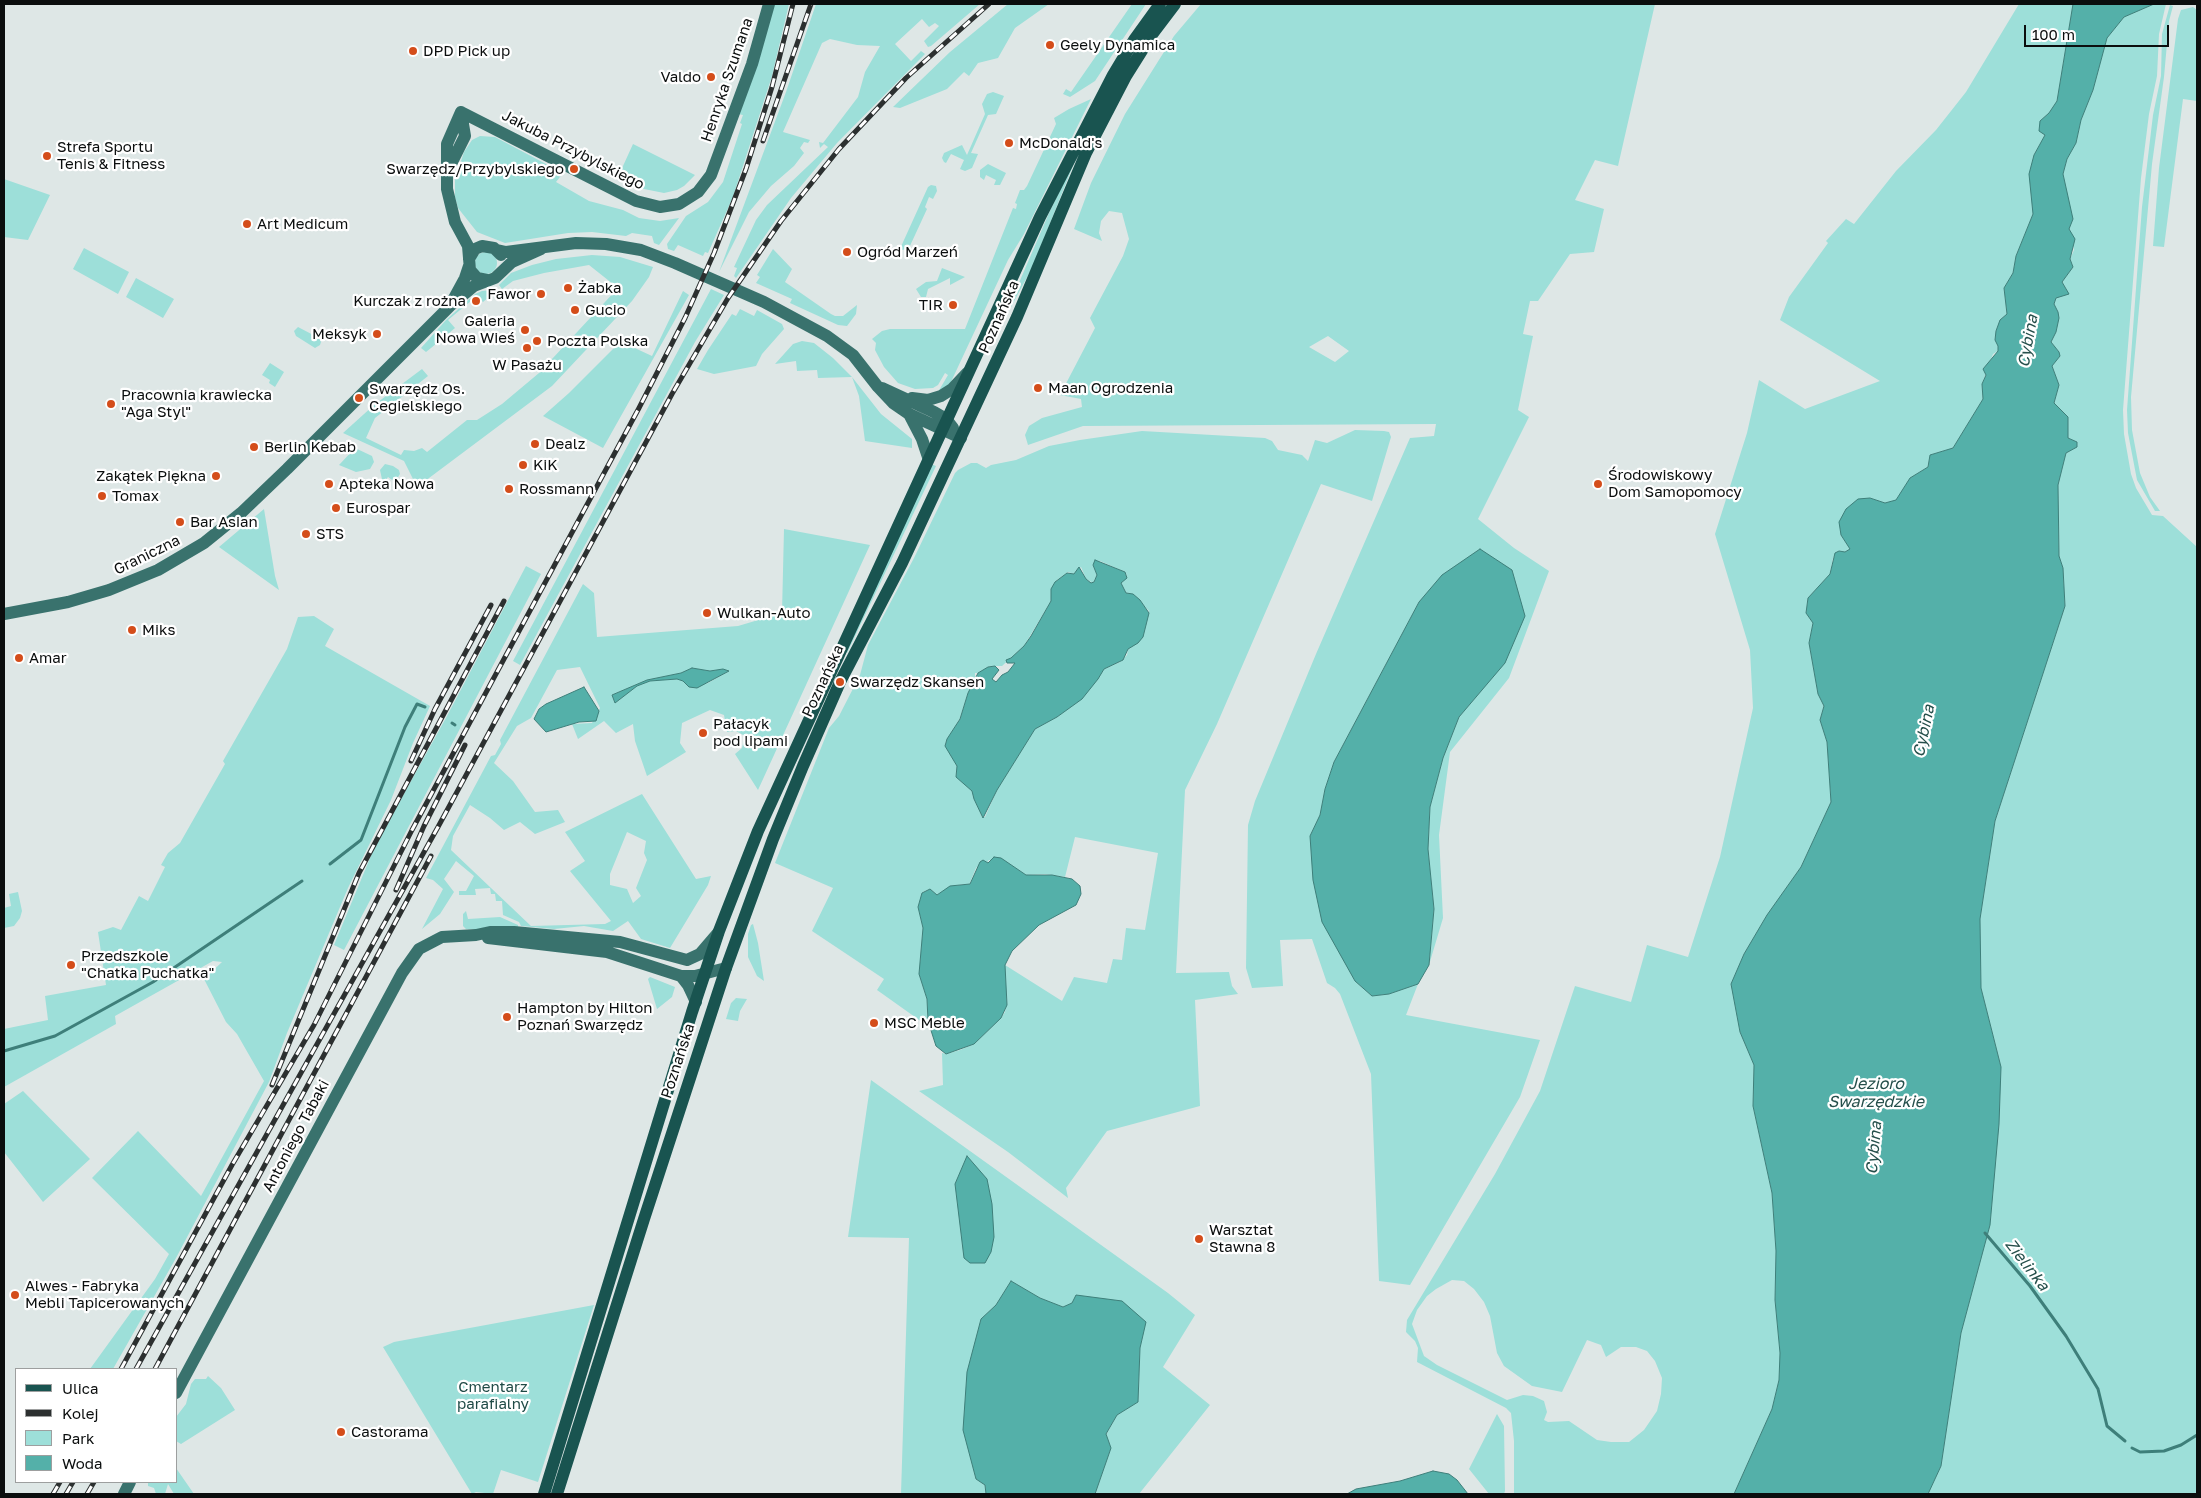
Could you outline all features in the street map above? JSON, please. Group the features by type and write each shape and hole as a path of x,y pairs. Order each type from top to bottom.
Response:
{"main road":[{"name":"Poznańska","path":"544,1494 705,974 758,830 1040,217 1092,113 1134,40 1160,4"},
{"name":"Poznańska","path":"557,1494 726,968 773,840 817,732 858,645 902,563 1017,317 1086,152 1126,76 1149,39 1175,4"}],"street":[{"name":"Henryka Szumana","path":"715,165 752,64 769,4"},
{"name":"Jakuba Przybylskiego","path":"461,112 650,206 669,206 688,200 708,181 715,165"},
{"path":"446,173 465,136 461,112"},
{"path":"461,112 447,144 447,189 455,222 468,246 469,263 474,276 487,280 495,278 512,262 541,249"},
{"path":"465,136 489,126"},
{"path":"452,207 475,238 492,248 506,252 576,244 612,244 641,250 764,302 827,336 853,354 878,387 893,403 909,414 944,424"},
{"path":"469,263 475,249 492,248"},
{"path":"492,248 503,260 501,272"},
{"name":"Graniczna","path":"450,306 465,278 469,263"},
{"name":"Graniczna","path":"4,614 68,602 110,590 158,570 204,543 236,518 288,469 450,306 474,286 487,280"},
{"path":"878,387 903,396 928,400 941,396 952,389 967,373"},
{"path":"903,396 944,424 960,438"},
{"path":"909,414 922,439 928,457"},
{"path":"687,960 700,954 720,931"},
{"name":"Antoniego Tabaki","path":"178,1389 405,967 420,949 435,939 447,936 514,932 613,941 687,960 698,966 705,974"},
{"name":"Antoniego Tabaki","path":"476,935 491,939 607,952 681,976 705,974 726,968"},
{"path":"681,976 688,985 696,1002"}],"green space":[{"path":"774,4 789,4 772,76 733,197 708,253 705,252 703,256 678,245 674,251 668,249 667,244 686,216 708,202 723,182 742,124 740,123 743,115 738,114"},
{"path":"816,4 980,4 931,46 928,47 924,41 939,26 935,23 929,27 922,19 895,44 911,61 921,51 925,54 837,143 791,198 736,278 734,276 737,268 734,267 756,220 767,205 828,147 824,144 820,148 819,142 823,143 858,97 865,72 880,46 857,45 830,39 822,43 783,132 810,140 808,143 804,142 800,148 804,153 794,166 771,186 749,212 719,272 786,92"},
{"path":"1008,4 1049,4 1015,28 998,58 978,63 969,76 964,72 947,89 900,108 893,107 950,52"},
{"path":"1132,4 1146,4 1095,81 1070,97 1063,94 1066,89 1071,92"},
{"path":"1201,4 1655,4 1618,166 1595,160 1575,200 1604,209 1594,252 1570,254 1538,301 1530,301 1523,334 1533,336 1518,410 1529,417 1478,519 1514,548 1549,571 1509,678 1450,752 1439,835 1443,918 1429,965 1434,909 1428,849 1430,807 1443,758 1459,717 1479,693 1514,582 1512,570 1419,602 1334,762 1325,789 1320,815 1310,836 1355,981 1372,996 1389,994 1418,984 1406,1015 1540,1040 1520,1097 1410,1285 1379,1281 1371,1074 1340,994 1327,983 1312,939 1280,940 1283,986 1252,988 1246,968 1248,825 1255,801 1316,654 1410,438 1434,436 1436,424 1083,426 1028,445 1025,435 1029,426 1042,418 1082,407 1081,399 1060,395 1095,328 1090,318 1123,256 1129,239 1122,213 1109,211 1101,221 1099,233 1102,241 1074,229 1091,183 1125,114 1174,36","holes":["1328,336 1349,351 1335,362 1309,347"]},
{"path":"2019,4 2073,4 2057,101 2049,113 2040,121 2045,135 2034,155 2033,214 2016,256 2013,273 2004,288 2007,314 2000,320 1998,351 1993,354 1982,384 1983,399 1953,448 1930,455 1928,467 1910,478 1896,501 1885,503 1870,498 1841,535 1850,549 1845,552 1839,551 1833,558 1830,574 1808,598 1806,613 1813,623 1809,643 1818,694 1824,706 1820,720 1827,742 1831,802 1801,867 1767,916 1744,954 1732,984 1740,1032 1754,1065 1753,1106 1772,1193 1776,1251 1775,1300 1780,1353 1779,1380 1772,1409 1734,1494 1514,1494 1514,1441 1511,1413 1506,1408 1417,1362 1418,1348 1415,1341 1406,1332 1407,1320 1495,1174 1540,1091 1575,986 1631,1002 1647,945 1688,957 1720,857 1753,708 1750,650 1715,534 1747,433 1759,380 1805,409 1880,381 1780,320 1789,297 1828,243 1826,241 1846,219 1854,224 1896,171 1936,130 1966,92","holes":["1452,1280 1464,1281 1474,1289 1484,1302 1490,1316 1497,1353 1504,1366 1532,1386 1562,1392 1587,1340 1601,1345 1606,1357 1621,1347 1636,1347 1647,1351 1655,1361 1662,1378 1657,1411 1644,1430 1629,1442 1597,1440 1569,1421 1548,1422 1544,1420 1547,1412 1544,1401 1533,1396 1523,1395 1507,1400 1437,1365 1424,1356 1412,1324 1417,1310 1427,1296 1436,1289"]},
{"path":"2154,4 2166,4 2159,34 2157,76 2149,114 2141,178 2123,410 2124,434 2131,474 2136,488 2152,515 2163,516 2197,547 2197,1494 1928,1494 1941,1466 1961,1333 1990,1224 2001,1067 1981,988 1980,919 1995,821 2065,606 2063,568 2059,556 2058,485 2066,453 2077,447 2077,442 2068,438 2068,417 2054,403 2059,385 2052,366 2060,356 2051,342 2056,332 2058,312 2054,304 2056,298 2067,290 2062,282 2073,267 2070,259 2074,250 2069,229 2063,174 2067,159 2076,143 2081,120 2093,90 2107,38 2124,17"},
{"path":"2170,5 2173,6 2169,21 2164,77 2152,164 2131,397 2132,430 2140,473 2150,497 2160,511 2155,511 2137,480 2128,433 2127,410 2142,207 2153,115 2161,76 2162,34"},
{"path":"2193,7 2197,10 2197,101 2183,99 2164,247 2153,246 2159,168 2178,19 2181,10"},
{"path":"993,92 1004,96 996,114 988,115 971,153 978,154 972,168 965,171 960,169 964,160 951,154 946,163 944,162 942,158 944,153 962,145 967,155 985,114 982,104 987,94"},
{"path":"1091,99 1024,234 1008,260 950,384 938,392 948,375 945,373 938,385 933,388 915,389 898,383 884,367 875,350 876,343 872,339 882,331 890,329 965,329 1013,208 1016,209 1017,204 1015,203 1020,190 1024,190 1027,186 1056,124 1054,118"},
{"path":"480,136 495,137 563,173 556,182 589,201 623,210 639,218 660,221 679,218 659,245 654,243 652,236 632,233 626,236 592,232 568,233 505,243 477,232 458,208 455,197 455,179 464,152 472,140"},
{"path":"633,144 695,175 684,186 664,193 644,189 618,177"},
{"path":"1077,156 1032,268 1011,307 1009,306 1049,213"},
{"path":"988,164 1006,173 1000,185 994,185 996,180 986,175 984,180 980,177 980,170"},
{"path":"4,179 50,195 28,240 4,237"},
{"path":"931,185 936,186 937,191 933,199 929,197 925,207 927,209 909,248 899,251 928,187"},
{"path":"84,248 129,272 118,294 73,269"},
{"path":"773,249 792,269 785,282 831,314 843,316 857,305 856,314 847,326 838,325 790,303 792,299 756,283 760,277 757,275"},
{"path":"486,252 494,255 497,263 494,271 486,274 478,271 475,263 478,255"},
{"path":"592,255 620,257 653,267 649,277 632,301 552,386 417,487 404,461 343,433 374,405 422,369 428,376 375,418 366,438 401,455 404,450 414,451 422,448 427,452 467,420 477,420 502,404 539,373 618,288 589,265 513,281 502,289 499,285 511,273 532,265 556,259"},
{"path":"942,268 965,277 950,285 950,278 928,289 926,297 921,297 916,289 926,282 937,281"},
{"path":"136,278 174,299 163,318 126,297"},
{"path":"711,289 724,295 695,342 520,665 513,661"},
{"path":"491,290 494,293 483,302 477,296 448,320 455,328 431,348 426,352 421,348 446,320 475,294"},
{"path":"683,291 689,295 603,448 543,416 614,348 626,344 652,356"},
{"path":"740,309 754,316 757,310 782,324 784,329 762,354 756,366 714,374 697,369 732,314 736,316"},
{"path":"298,327 319,338 320,345 315,348 296,336 294,331"},
{"path":"802,341 814,343 852,377 818,378 817,370 797,371 796,361 775,364 793,344"},
{"path":"270,363 284,372 275,387 269,383 270,380 262,375"},
{"path":"852,377 881,414 912,439 912,448 865,441 859,396"},
{"path":"1355,430 1384,431 1389,432 1391,437 1372,501 1321,484 1217,724 1185,790 1176,973 1229,972 1232,986 1238,994 1195,1000 1200,1106 1107,1131 1066,1188 1068,1198 1008,1152 919,1091 943,1085 942,1053 946,1054 974,1044 1001,1018 1005,1012 1007,998 1004,978 1005,965 1062,1001 1074,977 1107,983 1113,959 1122,960 1126,928 1145,930 1158,853 1075,837 1065,877 1045,874 1026,875 1004,861 989,860 987,863 984,861 976,868 969,885 963,884 949,888 937,895 930,889 923,892 918,907 923,928 919,974 927,999 927,1016 930,1025 922,1022 877,990 884,979 812,931 833,888 775,863 829,728 839,716 860,675 868,645 958,470 971,463 977,463 986,468 991,465 1016,460 1049,446 1142,431 1265,438 1272,441 1278,450 1302,455 1308,461 1315,440 1327,443","holes":["1100,561 1125,572 1127,576 1121,583 1126,593 1133,594 1149,611 1144,633 1128,649 1127,655 1120,662 1104,669 1083,697 1057,717 1035,729 997,790 985,817 982,817 972,791 956,776 957,766 945,744 960,718 968,693 975,681 975,673 990,666 1002,666 1024,646 1051,601 1051,592 1057,580 1068,572 1074,574 1081,567 1086,579 1093,583 1097,575 1093,565"]},
{"path":"355,448 372,456 374,462 370,469 356,472 339,465"},
{"path":"385,464 399,470 400,474 395,482 388,477 383,484 380,470"},
{"path":"931,464 936,466 847,653 846,652"},
{"path":"264,509 275,576 279,590 219,547"},
{"path":"784,529 870,545 758,790 735,754 742,748 745,736 736,731 727,732 724,715 710,710 682,723 680,743 686,752 647,776 635,741 633,724 616,733 604,721 578,739 572,724 592,723 600,708 580,667 557,670 531,718 517,726 494,763 513,781 535,812 558,810 565,822 535,834 520,822 504,830 470,805 453,836 451,850 531,926 605,924 611,921 570,871 585,861 565,832 642,794 696,879 711,876 708,885 670,948 641,939 628,921 613,931 584,926 554,929 521,926 519,922 503,915 502,901 496,901 495,894 491,894 490,888 475,889 476,895 459,895 459,891 466,891 474,876 456,861 444,879 454,892 440,914 422,929 443,889 433,880 426,878 491,756 495,755 501,744 500,740 583,584 594,593 597,637 738,626 782,613","holes":["692,668 710,671 723,669 729,671 708,683 689,687 683,681 677,679 650,681 637,686 615,703 612,695 647,680 681,673","627,832 646,841 644,853 647,860 636,888 641,896 633,903 627,889 610,885 610,874"]},
{"path":"526,566 541,574 344,950 334,945 375,846 447,716"},
{"path":"314,616 334,629 325,646 430,706 413,743 391,800 348,888 287,1033 269,1082 176,1258 114,1368 91,1368 155,1279 169,1254 92,1178 138,1131 201,1196 264,1081 237,1034 226,1022 204,979 222,962 213,961 115,1016 116,1024 4,1087 4,1029 48,1020 45,996 106,985 98,932 113,927 121,930 139,896 148,901 165,867 161,865 168,853 180,843 225,764 223,761 287,649 298,617"},
{"path":"18,892 22,911 20,918 14,926 4,928 4,908 11,906 9,894"},
{"path":"466,911 468,919 500,917 518,925 518,929 466,929 463,926 463,914"},
{"path":"753,924 764,981 757,976 748,957 748,934"},
{"path":"650,977 675,987 672,997 657,1009 648,979"},
{"path":"736,998 747,999 740,1011 738,1021 726,1019 731,1003"},
{"path":"871,1080 1168,1293 1195,1315 1163,1367 1210,1405 1139,1494 1095,1494 1111,1448 1106,1435 1117,1415 1138,1402 1140,1348 1145,1322 1072,1303 1063,1307 1040,1298 1011,1281 996,1305 981,1319 971,1454 976,1479 985,1485 986,1494 901,1494 909,1238 848,1237"},
{"path":"23,1091 90,1159 43,1202 4,1152 4,1104"},
{"name":"Cmentarz parafialny","path":"594,1305 538,1482 501,1470 493,1494 476,1492 472,1494 383,1347 394,1342"},
{"path":"208,1376 221,1388 235,1410 181,1444 178,1442 178,1414 186,1404 191,1384 195,1379 206,1379"},
{"path":"1497,1414 1504,1426 1505,1491 1504,1494 1489,1494 1469,1469"},
{"path":"178,1471 194,1494 174,1494 168,1484 165,1494 156,1494 154,1488 148,1486 148,1483 178,1483"}],"water":[{"name":"Jezioro Swarzędzkie","path":"2073,4 2154,4 2124,17 2107,38 2093,90 2081,120 2076,143 2067,159 2063,174 2073,219 2069,229 2075,239 2070,259 2073,267 2062,282 2069,294 2056,298 2054,304 2059,318 2056,332 2051,342 2060,356 2052,366 2059,385 2054,403 2068,417 2068,438 2077,442 2077,447 2066,453 2058,485 2059,556 2063,568 2065,606 1995,821 1980,919 1981,988 2001,1067 1999,1124 1990,1225 1961,1333 1941,1466 1928,1494 1734,1494 1772,1409 1779,1380 1780,1353 1775,1300 1776,1251 1772,1193 1753,1106 1754,1065 1740,1032 1731,984 1744,954 1767,915 1801,867 1831,802 1827,742 1820,720 1824,706 1818,694 1809,643 1813,623 1806,613 1808,598 1830,574 1835,553 1839,551 1845,552 1850,549 1841,535 1839,522 1846,509 1858,499 1870,498 1885,503 1896,500 1910,478 1928,467 1930,455 1953,448 1983,399 1982,384 1986,375 1983,369 1998,351 1995,340 1996,331 2000,320 2007,314 2004,288 2013,273 2016,256 2033,214 2029,174 2034,155 2045,135 2039,131 2040,121 2049,113 2057,101"},
{"path":"1480,549 1512,570 1525,616 1505,663 1459,717 1443,758 1430,807 1428,849 1434,909 1429,965 1418,984 1389,994 1372,996 1355,981 1322,922 1313,880 1310,836 1320,815 1325,789 1334,762 1419,602 1442,575"},
{"path":"1095,560 1125,572 1127,578 1121,583 1126,593 1133,594 1140,600 1149,613 1143,637 1138,643 1128,649 1123,660 1104,669 1082,699 1057,717 1035,729 997,790 983,818 972,791 956,777 957,766 945,746 947,739 960,719 968,693 978,673 988,667 995,666 999,670 992,679 996,682 1002,675 1008,672 1015,663 1007,663 1006,660 1024,646 1031,636 1051,601 1051,589 1055,582 1067,573 1074,574 1079,567 1086,579 1091,583 1094,582 1097,575 1093,565"},
{"path":"692,668 710,671 723,669 729,671 697,688 689,687 683,681 677,679 650,681 637,686 615,703 612,695 647,680 681,673"},
{"path":"584,687 599,711 596,721 579,722 546,732 534,719 539,709 546,704"},
{"path":"994,857 1001,858 1026,875 1052,875 1072,879 1080,886 1081,894 1076,905 1039,925 1012,951 1005,965 1007,1005 1001,1018 974,1044 946,1054 936,1046 928,1021 927,999 919,974 923,928 918,907 922,893 930,889 937,895 950,886 970,884 980,862 983,860 988,863"},
{"path":"967,1156 987,1179 992,1204 994,1237 991,1252 985,1263 970,1263 964,1258 955,1184"},
{"path":"1011,1281 1040,1298 1063,1307 1072,1303 1076,1295 1122,1301 1146,1322 1140,1348 1138,1402 1117,1415 1106,1434 1111,1448 1095,1494 986,1494 985,1485 976,1479 963,1430 967,1372 981,1319 996,1305"},
{"path":"1433,1471 1449,1474 1457,1480 1468,1494 1347,1494 1356,1489 1400,1481"}],"waterway":[{"path":"330,864 361,840 405,727 417,704 425,707"},
{"path":"4,1051 55,1036 153,982 302,881"},
{"name":"Zielinka","path":"1985,1233 2030,1286 2066,1336 2098,1389 2107,1426 2125,1441"},
{"name":"Zielinka","path":"2132,1448 2140,1452 2164,1451 2181,1445 2197,1435"}],"railway":[{"path":"122,1368 232,1165 314,1025 412,830 639,408 685,318 714,253 746,169 772,87 793,4"},
{"path":"763,141 811,4"},
{"path":"137,1368 438,827 672,394 728,298 781,221 839,149 906,78 989,4"},
{"path":"272,1085 359,873 504,601"},
{"path":"411,761 435,709 491,605"},
{"path":"396,890 424,826 465,745"},
{"path":"156,1368 431,856"},
{"path":"53,1494 59,1483"},
{"path":"66,1494 72,1483"},
{"path":"87,1494 93,1483"}],"place":[{"name":"Geely Dynamica","path":"1050,45"},
{"name":"DPD Pick up","path":"413,51"},
{"name":"Valdo","path":"711,77"},
{"name":"McDonald's","path":"1009,143"},
{"name":"Strefa Sportu Tenis & Fitness","path":"47,156"},
{"name":"Swarzędz/Przybylskiego","path":"574,169"},
{"name":"Art Medicum","path":"247,224"},
{"name":"Ogród Marzeń","path":"847,252"},
{"name":"Żabka","path":"568,288"},
{"name":"Fawor","path":"541,294"},
{"name":"Kurczak z rożna","path":"476,301"},
{"name":"TIR","path":"953,305"},
{"name":"Gucio","path":"575,310"},
{"name":"Galeria Nowa Wieś","path":"525,330"},
{"name":"Meksyk","path":"377,334"},
{"name":"Poczta Polska","path":"537,341"},
{"name":"W Pasażu","path":"527,348"},
{"name":"Maan Ogrodzenia","path":"1038,388"},
{"name":"Swarzędz Os. Cegielskiego","path":"359,398"},
{"name":"Pracownia krawiecka \"Aga Styl\"","path":"111,404"},
{"name":"Dealz","path":"535,444"},
{"name":"Berlin Kebab","path":"254,447"},
{"name":"KiK","path":"523,465"},
{"name":"Zakątek Piękna","path":"216,476"},
{"name":"Apteka Nowa","path":"329,484"},
{"name":"Środowiskowy Dom Samopomocy","path":"1598,484"},
{"name":"Rossmann","path":"509,489"},
{"name":"Tomax","path":"102,496"},
{"name":"Eurospar","path":"336,508"},
{"name":"Bar Asian","path":"180,522"},
{"name":"STS","path":"306,534"},
{"name":"Wulkan-Auto","path":"707,613"},
{"name":"Miks","path":"132,630"},
{"name":"Amar","path":"19,658"},
{"name":"Swarzędz Skansen","path":"840,682"},
{"name":"Pałacyk pod lipami","path":"703,733"},
{"name":"Przedszkole \"Chatka Puchatka\"","path":"71,965"},
{"name":"Hampton by Hilton Poznań Swarzędz","path":"507,1017"},
{"name":"MSC Meble","path":"874,1023"},
{"name":"Warsztat Stawna 8","path":"1199,1239"},
{"name":"Alwes - Fabryka Mebli Tapicerowanych","path":"15,1295"},
{"name":"Castorama","path":"341,1432"}],"water label":[{"name":"Cybina","path":"2028,341"},
{"name":"Cybina","path":"1924,731"},
{"name":"Cybina","path":"1874,1148"}]}
